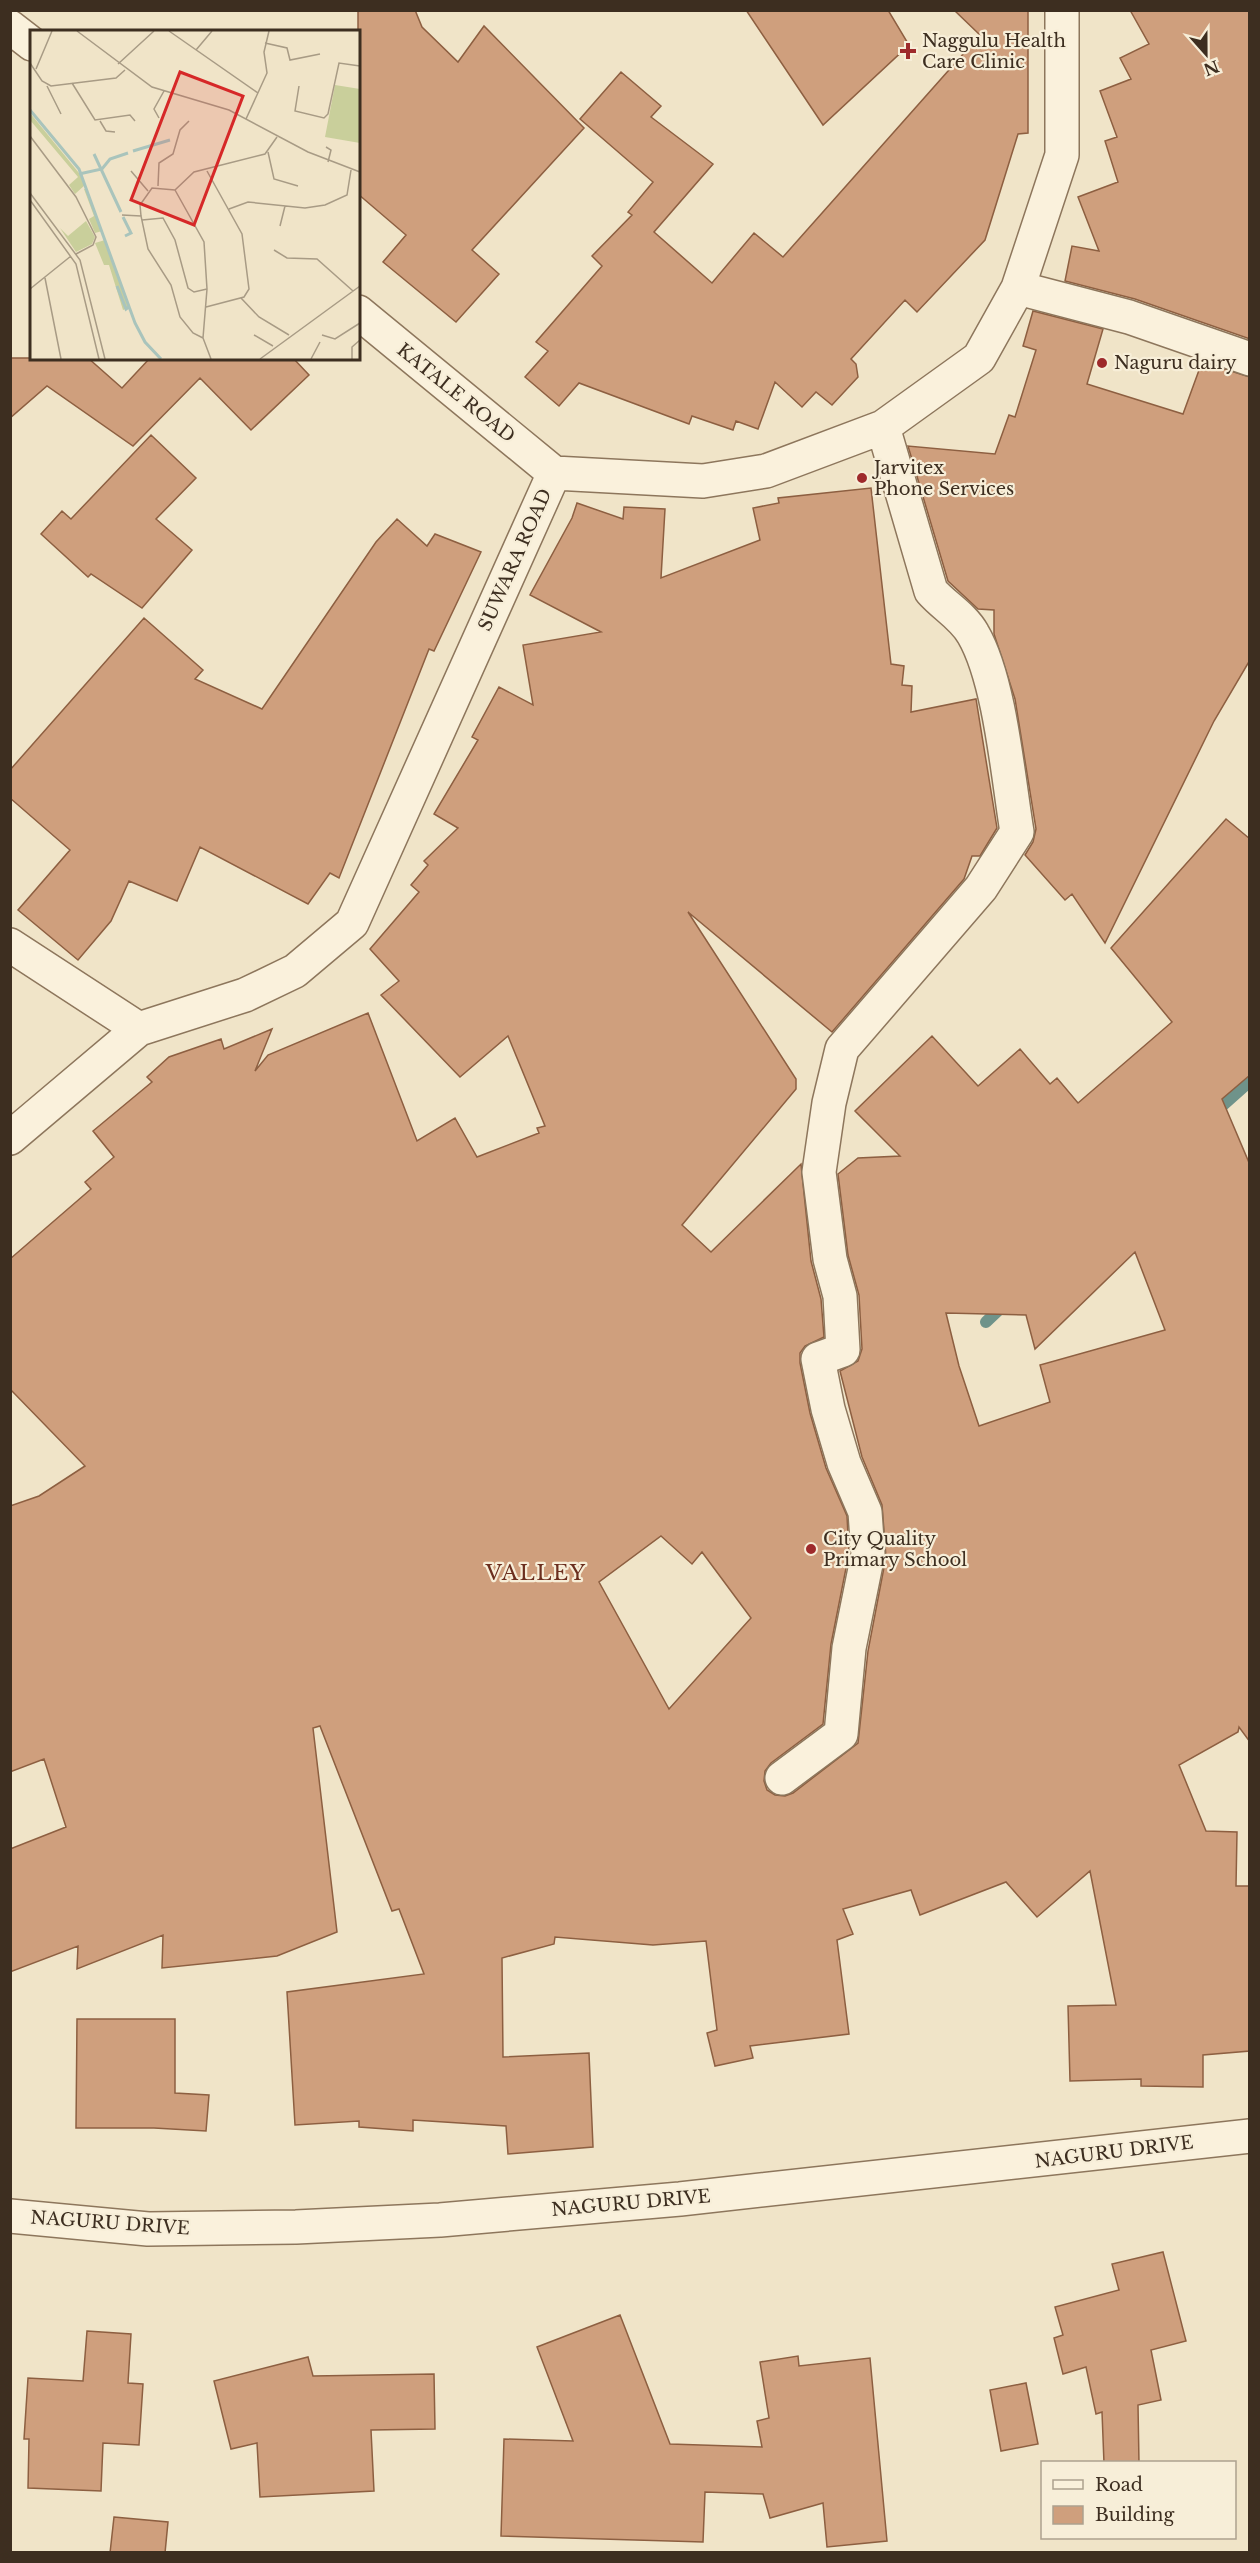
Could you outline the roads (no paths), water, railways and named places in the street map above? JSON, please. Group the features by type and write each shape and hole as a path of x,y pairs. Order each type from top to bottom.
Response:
{"street":[{"name":"SUWARA ROAD","path":"10,1138 139,1029 245,995 295,971 352,923 554,473 703,481 766,471 883,427 979,358 1018,288 1062,155 1062,10"},
{"path":"10,27 30,42"},
{"path":"1018,288 1129,317 1250,359"},
{"name":"KATALE ROAD","path":"360,314 554,473"},
{"path":"782,1778 841,1734 849,1648 868,1554 865,1512 844,1463 828,1409 819,1359 843,1350 840,1296 830,1259 819,1172 829,1103 842,1049 981,888 1017,832 992,686 974,635 964,621 941,603 931,591 883,427"},
{"path":"10,945 139,1029"},
{"name":"NAGURU DRIVE","path":"10,2216 148,2229 296,2227 440,2220 704,2197 1250,2136"}],"waterway":[{"path":"1214,1113 1250,1081"},
{"path":"986,1322 1005,1304"}],"place":[{"name":"Naggulu Health Care Clinic","path":"908,51"},
{"name":"Naguru dairy","path":"1102,363"},
{"name":"Jarvitex Phone Services","path":"862,478"},
{"name":"City Quality Primary School","path":"811,1549"}],"district":[{"name":"VALLEY","path":"536,1573"}]}
